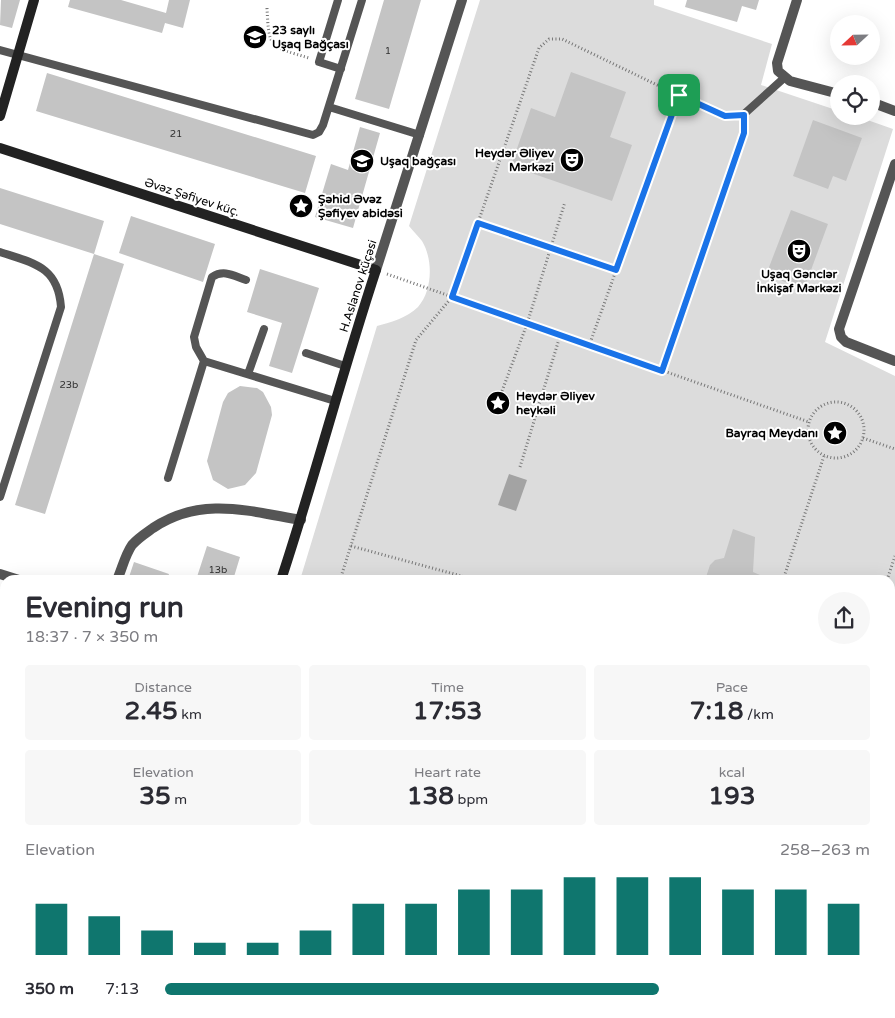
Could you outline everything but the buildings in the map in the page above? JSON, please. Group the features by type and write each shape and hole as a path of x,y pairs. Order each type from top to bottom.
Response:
{"street":[{"path":"0,116 34,0"},
{"name":"H.Aslanov küçəsi","path":"283,575 301,520 345,366 462,0"},
{"path":"797,0 777,63 778,71 784,78 830,91"},
{"path":"880,105 895,111"},
{"name":"Əvəz Şəfiyev küç.","path":"0,148 376,270"},
{"path":"895,164 839,329 841,337 846,342 895,361"},
{"path":"119,575 132,545 157,525 182,514 207,508 225,508 301,520"}],"lane":[{"path":"338,0 319,62 341,69"},
{"path":"0,50 305,134 319,132 362,0"},
{"path":"694,102 725,116 744,115 784,78"},
{"path":"329,106 420,135"},
{"path":"0,252 37,265 47,271 55,279 60,293 61,307 0,498"},
{"path":"246,280 219,272 212,277 194,337 196,347 204,361 335,401"},
{"path":"248,374 264,329"},
{"path":"306,353 345,366"},
{"path":"168,478 204,361"}],"path":[{"path":"267,8 268,36 276,48 319,62"},
{"path":"342,575 416,340 452,297 539,48 549,39 562,39 694,102"},
{"path":"589,346 679,95"},
{"path":"662,371 744,133 744,115"},
{"path":"502,391 527,324 565,202"},
{"path":"478,223 616,270"},
{"path":"376,270 809,422"},
{"path":"520,467 560,336"},
{"path":"832,402 848,405 860,415 863,422 863,438 854,452 848,456 832,458 824,456 812,446 808,430 809,422 812,415 824,405 832,402"},
{"path":"863,438 895,450"},
{"path":"785,575 824,456"},
{"path":"351,546 455,575"},
{"path":"889,575 895,556"}],"shaded area":[{"path":"480,0 654,0 654,5 772,44 761,85 830,108 830,125 880,124 893,129 825,342 895,376 895,575 302,575 377,326 399,319 414,311 423,300 426,292 429,283 430,265 426,248 409,226"},
{"path":"509,474 527,480 516,511 498,505"}],"place":[{"name":"23 saylı Uşaq Bağçası","path":"255,37"},
{"name":"Heydər Əliyev Mərkəzi","path":"572,160"},
{"name":"Uşaq bağçası","path":"362,161"},
{"name":"Şəhid Əvəz Şəfiyev abidəsi","path":"301,206"},
{"name":"Uşaq Gənclər İnkişaf Mərkəzi","path":"799,251"},
{"name":"Heydər Əliyev heykəli","path":"498,403"},
{"name":"Bayraq Meydanı","path":"835,433"}],"route":[{"path":"679,95 725,116 744,115 744,133 662,371 452,297 478,223 616,270 679,95"}]}
